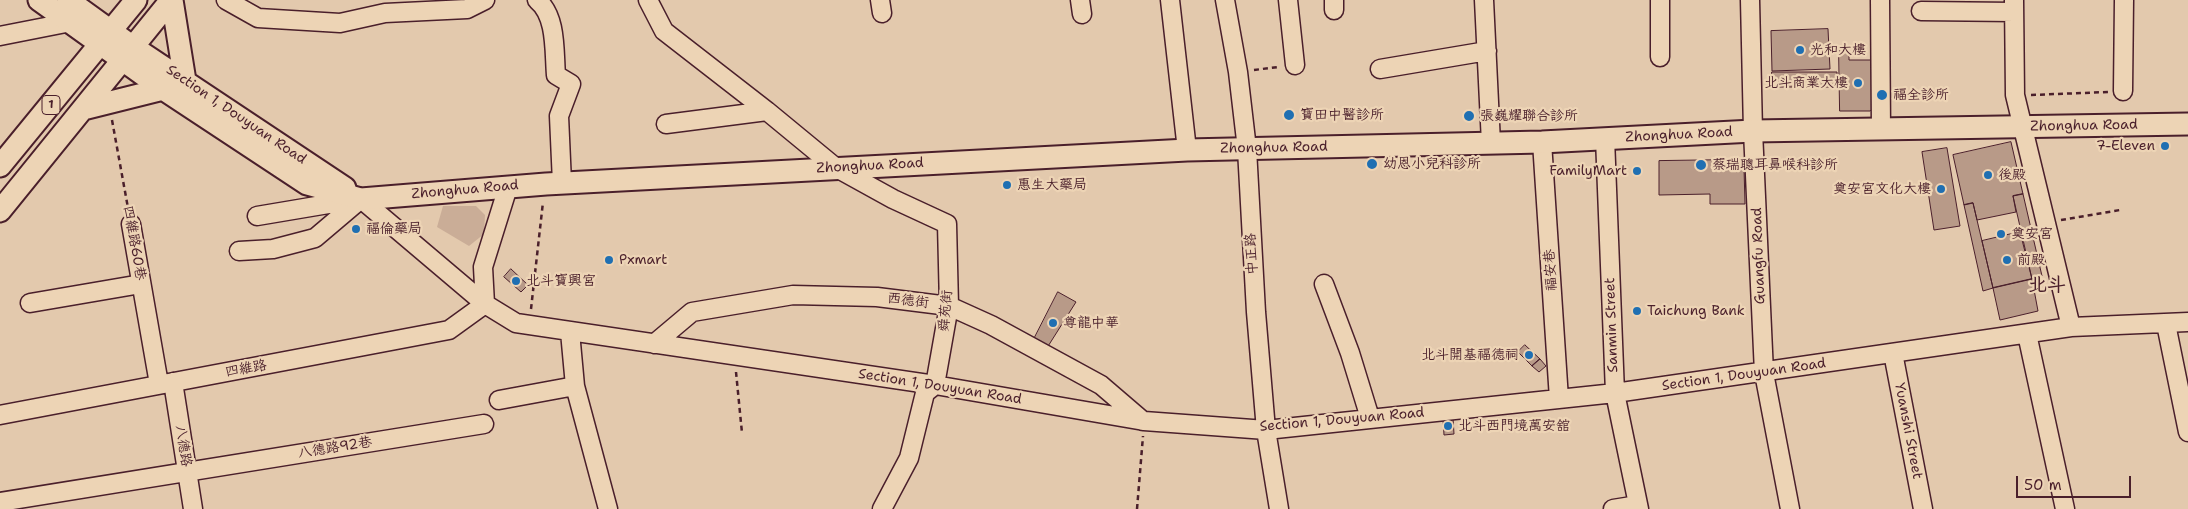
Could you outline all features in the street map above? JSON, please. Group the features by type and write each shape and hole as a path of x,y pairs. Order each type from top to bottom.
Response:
{"main road":[{"path":"39,0 72,22 106,37"},
{"path":"68,0 106,37"},
{"name":"1","path":"0,166 136,0"},
{"path":"172,0 185,81"},
{"name":"1","path":"0,211 172,0"},
{"name":"Section 1, Douyuan Road","path":"106,37 128,53 163,89 307,184 361,199"},
{"name":"Section 1, Douyuan Road","path":"128,53 185,81 361,199"},
{"path":"83,109 163,89"},
{"name":"Zhonghua Road","path":"361,199 554,183 1188,150 1542,142 1753,131 2188,124"}],"street":[{"path":"226,0 258,18 340,23 384,13 467,9 485,0"},
{"path":"537,0 544,5 553,29 556,75 571,84 559,116 554,183"},
{"path":"648,0 664,31 767,111 835,168"},
{"path":"1170,0 1188,150"},
{"name":"中正路","path":"1225,0 1238,72 1246,149 1256,312 1266,430 1279,509"},
{"path":"1288,0 1296,65"},
{"path":"1484,0 1491,143"},
{"path":"1660,0 1660,57"},
{"name":"Guangfu Road","path":"1750,0 1753,131 1764,373 1790,509"},
{"path":"1880,0 1881,128"},
{"path":"2122,91 2124,0"},
{"path":"1921,11 2014,6 2015,95 2021,127 2072,327"},
{"path":"0,36 72,22"},
{"path":"1380,69 1486,51"},
{"path":"666,124 767,111"},
{"name":"Sanmin Street","path":"1605,138 1615,393 1639,507"},
{"name":"福安巷","path":"1542,142 1559,399"},
{"name":"舜苑街","path":"835,168 893,199 946,224 949,306 935,385 925,393 909,458 882,509"},
{"path":"485,304 483,267 508,187"},
{"path":"257,216 361,199"},
{"path":"239,251 273,249 314,238 361,199"},
{"name":"Section 1, Douyuan Road","path":"361,199 485,304 516,323 935,385 1144,421 1266,430 1615,393 1764,373 2072,327 2188,322"},
{"name":"四維路60巷","path":"131,224 141,284 166,383"},
{"path":"30,303 141,284"},
{"path":"1324,284 1350,353 1370,418"},
{"name":"西德街","path":"654,344 692,312 793,295 877,297 949,306 992,325 1101,386 1144,421"},
{"name":"四維路","path":"0,415 449,330 485,304"},
{"path":"2166,324 2188,432"},
{"path":"570,332 575,386 608,509"},
{"path":"2026,334 2066,509"},
{"name":"Yuanshi Street","path":"1893,353 1923,509"},
{"name":"八德路","path":"166,383 187,473 193,509"},
{"path":"499,400 575,386"},
{"name":"八德路92巷","path":"0,502 484,424"},
{"path":"1613,509 1639,507"}],"path":[{"path":"1238,72 1296,65"},
{"path":"2015,95 2122,91"},
{"name":"四維路60巷","path":"109,102 131,224"},
{"path":"529,325 554,183"},
{"path":"2045,223 2120,210"},
{"path":"734,356 742,432"},
{"path":"1137,509 1144,421"}],"shaded area":[{"path":"443,206 476,206 485,215 484,234 469,246 437,227"}],"building":[{"name":"光和大樓","path":"1828,29 1830,69 1772,71 1771,31"},
{"name":"北斗商業大樓","path":"1839,51 1849,51 1849,60 1877,60 1877,106 1870,111 1840,111"},
{"path":"1772,72 1837,72 1837,87 1772,87"},
{"name":"後殿","path":"2011,142 2023,194 2013,196 2016,212 1977,220 1973,203 1964,205 1953,155"},
{"name":"奠安宮文化大樓","path":"1947,148 1960,226 1934,230 1922,152"},
{"path":"1729,160 1729,162 1740,163 1744,168 1745,204 1710,204 1710,194 1659,195 1659,161"},
{"path":"2023,194 2042,276 2032,279 2013,196"},
{"path":"1973,203 1993,288 1983,291 1964,205"},
{"name":"前殿","path":"2020,232 2032,279 1993,288 1982,241"},
{"name":"北斗寶興宮","path":"511,269 528,285 521,292 504,277"},
{"path":"2032,279 2038,311 2000,320 1993,288"},
{"name":"尊龍中華","path":"1058,292 1076,302 1045,351 1032,343"},
{"name":"北斗開基福德祠","path":"1525,345 1540,359 1532,366 1518,352"},
{"path":"1540,359 1546,366 1539,372 1532,366"},
{"name":"北斗西門境萬安舘","path":"1453,418 1454,434 1444,435 1443,419"}],"place":[{"name":"光和大樓","path":"1800,50"},
{"name":"北斗商業大樓","path":"1858,83"},
{"name":"福全診所","path":"1882,95"},
{"name":"寶田中醫診所","path":"1289,115"},
{"name":"張巍耀聯合診所","path":"1469,116"},
{"name":"7-Eleven","path":"2165,146"},
{"name":"幼恩小兒科診所","path":"1372,164"},
{"name":"蔡瑞聰耳鼻喉科診所","path":"1701,165"},
{"name":"FamilyMart","path":"1637,171"},
{"name":"後殿","path":"1988,175"},
{"name":"惠生大藥局","path":"1007,185"},
{"name":"奠安宮文化大樓","path":"1941,189"},
{"name":"福倫藥局","path":"356,229"},
{"name":"奠安宮","path":"2001,234"},
{"name":"Pxmart","path":"609,260"},
{"name":"前殿","path":"2007,260"},
{"name":"北斗寶興宮","path":"516,281"},
{"name":"Taichung Bank","path":"1637,311"},
{"name":"尊龍中華","path":"1053,323"},
{"name":"北斗開基福德祠","path":"1529,355"},
{"name":"北斗西門境萬安舘","path":"1448,426"}],"district":[{"name":"北斗","path":"2047,286"}]}
